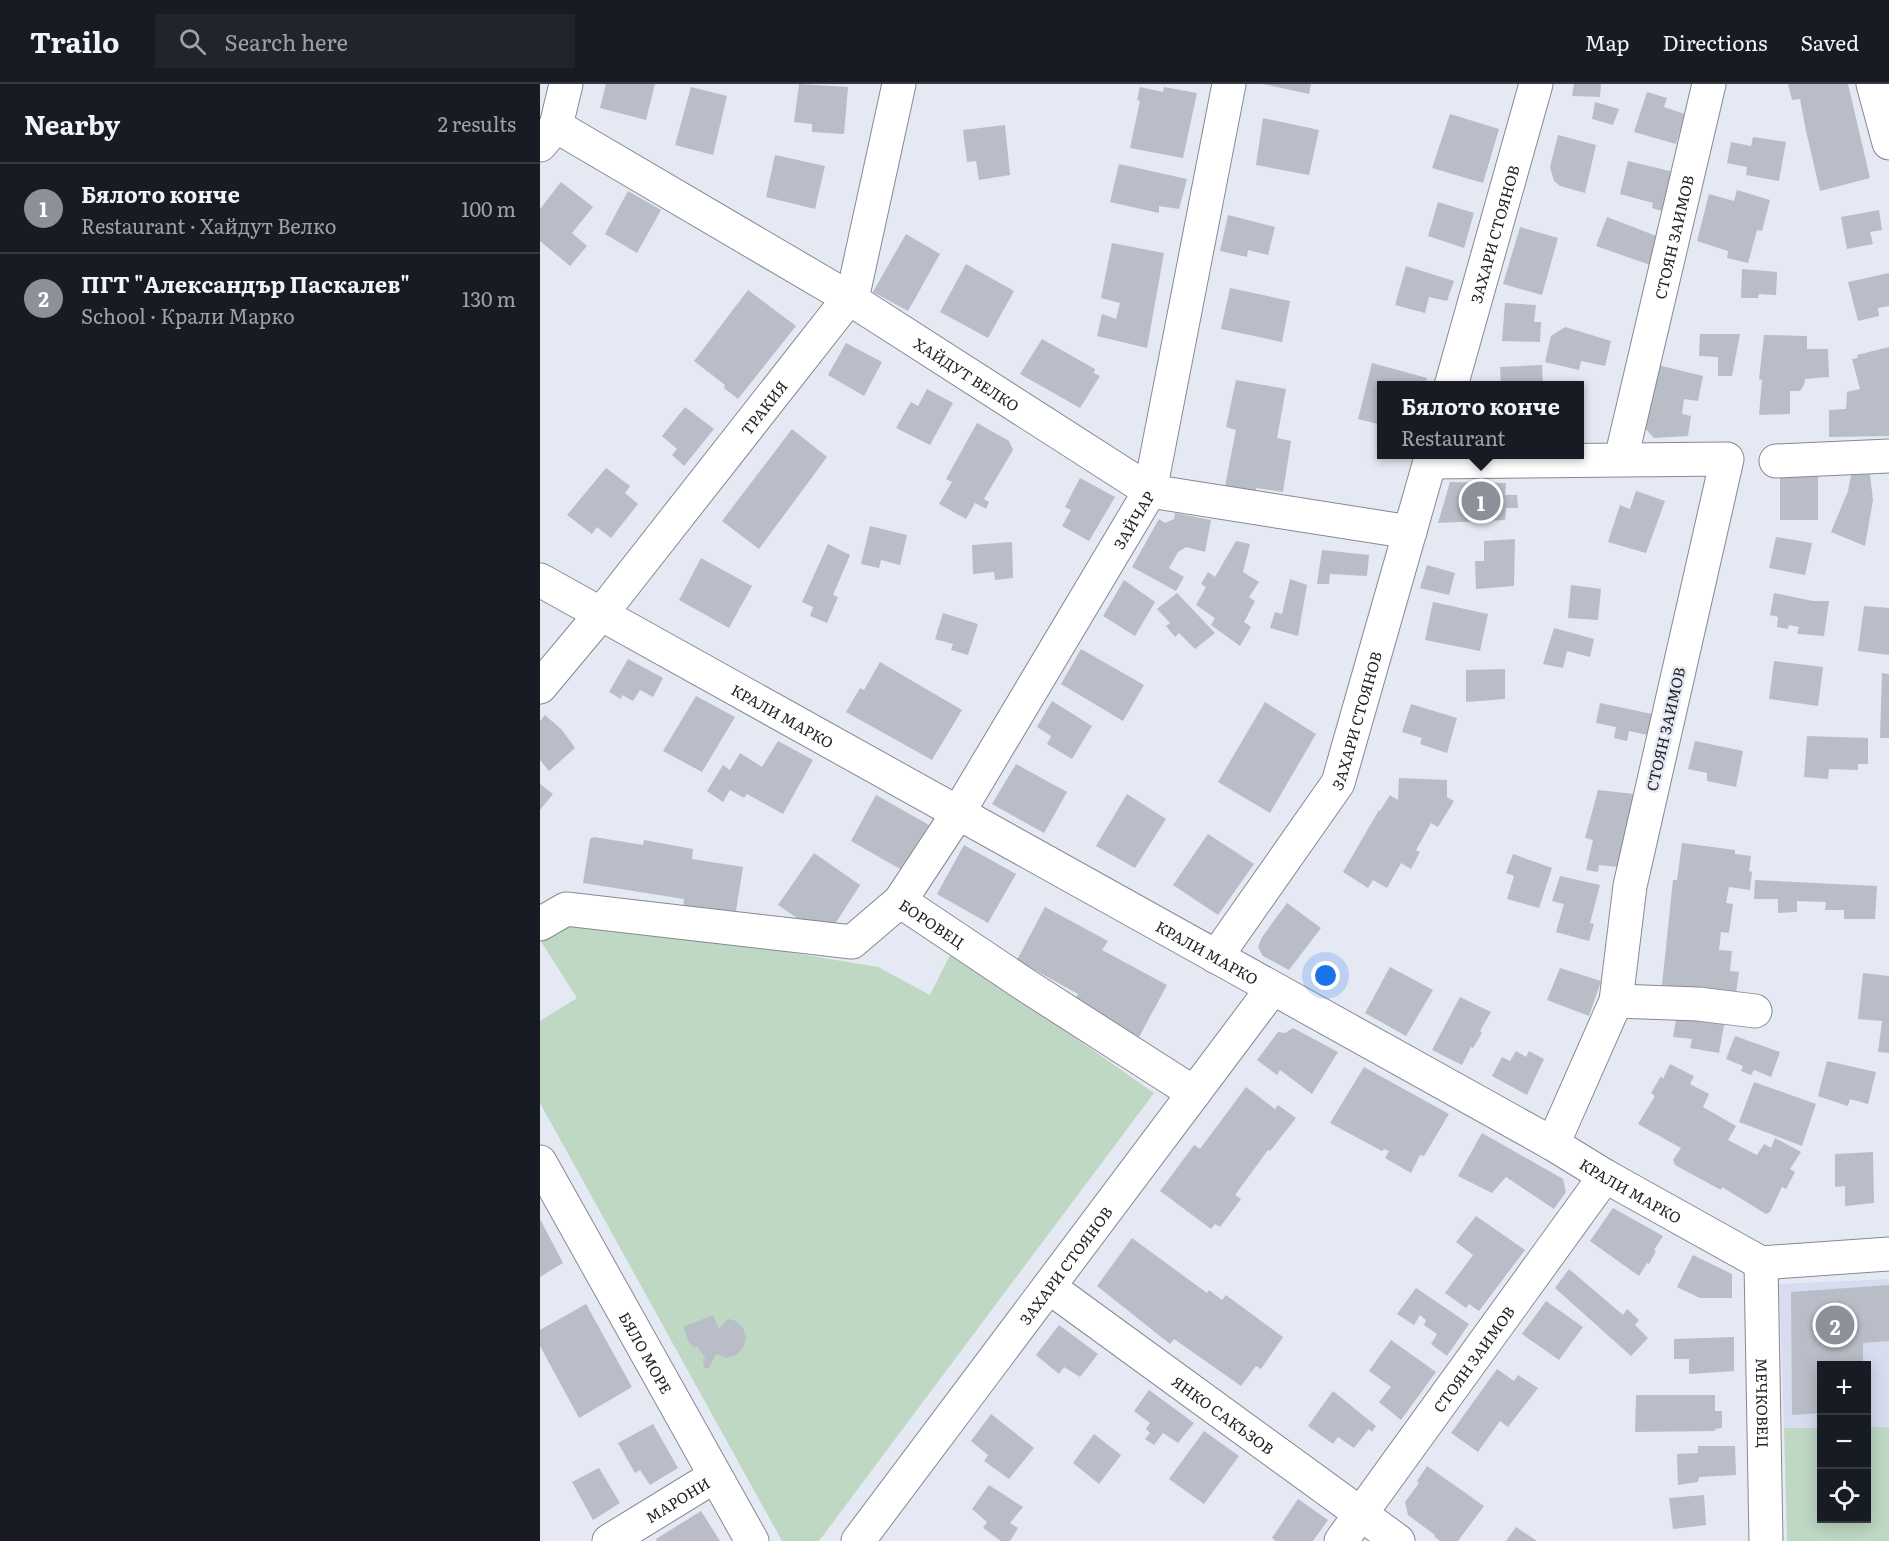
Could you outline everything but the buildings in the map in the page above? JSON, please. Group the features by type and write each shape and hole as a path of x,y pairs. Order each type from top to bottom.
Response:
{"street":[{"path":"548,136 566,84"},
{"name":"ТРАКИЯ","path":"540,687 601,614 854,290 899,84"},
{"name":"ЗАЙЧАР","path":"900,901 958,813 1150,491 1229,84"},
{"name":"ЗАХАРИ СТОЯНОВ","path":"1452,381 1536,84"},
{"name":"СТОЯН ЗАИМОВ","path":"1553,1144 1616,1001 1630,886 1726,459 1621,459 1709,84"},
{"path":"1874,84 1889,143"},
{"name":"ХАЙДУТ ВЕЛКО","path":"548,136 849,298 1150,491 1410,532"},
{"path":"1776,461 1889,456"},
{"name":"ЗАХАРИ СТОЯНОВ","path":"1216,957 1338,783 1431,459"},
{"path":"1584,459 1621,459"},
{"name":"КРАЛИ МАРКО","path":"540,580 1553,1144 1605,1176 1761,1263"},
{"name":"БОРОВЕЦ","path":"540,924 567,909 852,942 900,901 1194,1093"},
{"name":"ЗАХАРИ СТОЯНОВ","path":"858,1541 1272,988"},
{"path":"1616,1001 1698,1004 1755,1011"},
{"name":"СТОЯН ЗАИМОВ","path":"1341,1541 1605,1176"},
{"name":"БЯЛО МОРЕ","path":"544,1177 752,1541"},
{"path":"1761,1263 1889,1254"},
{"name":"МЕЧКОВЕЦ","path":"1761,1263 1766,1541"},
{"name":"ЯНКО САКЪЗОВ","path":"1048,1287 1398,1541"},
{"name":"МАРОНИ","path":"609,1541 715,1476"}],"shaded area":[{"path":"1889,1279 1889,1427 1871,1427 1871,1361 1817,1361 1817,1428 1784,1428 1779,1284"}],"green space":[{"path":"566,915 878,967 930,995 952,951 1154,1093 819,1541 782,1541 540,1103 540,1021 577,998 540,940"},
{"path":"1871,1427 1889,1427 1889,1541 1787,1541 1784,1428 1817,1428 1817,1523 1871,1523"}],"place":[{"name":"Бялото конче","path":"1481,501"},
{"name":"ПГТ \"Александър Паскалев\"","path":"1835,1325"}]}
